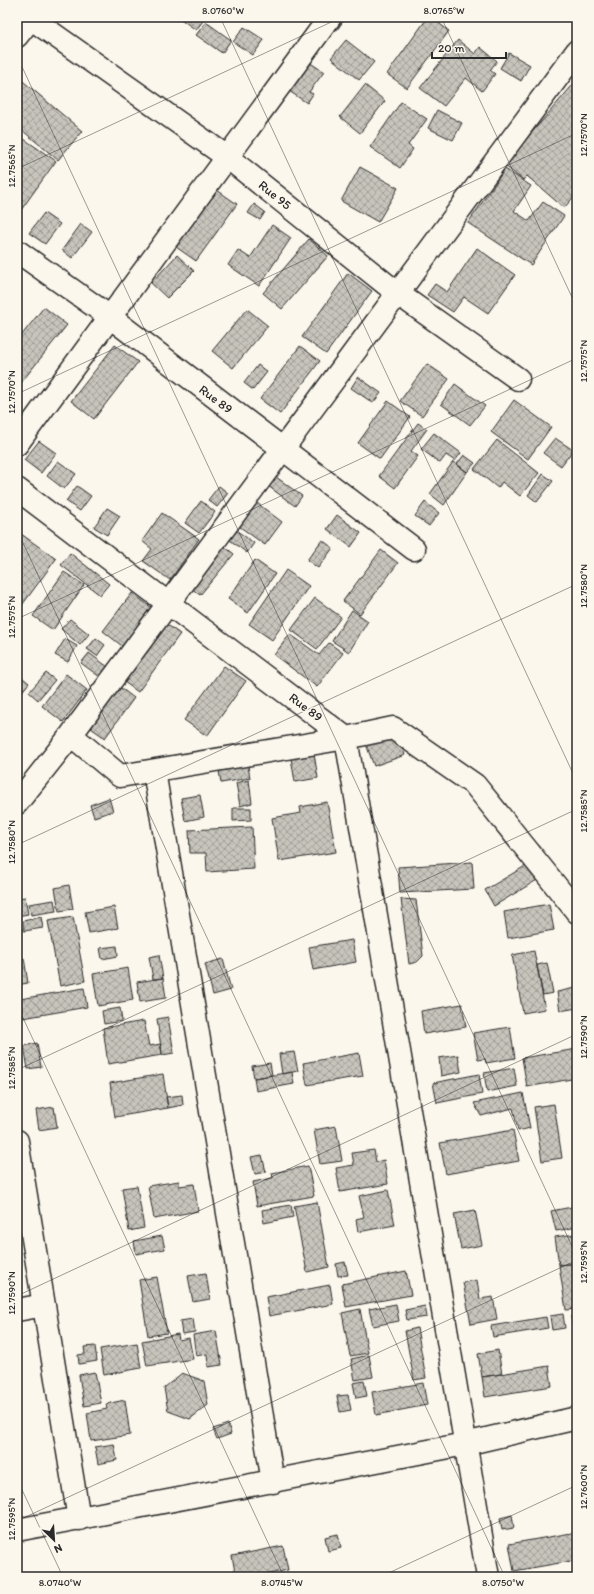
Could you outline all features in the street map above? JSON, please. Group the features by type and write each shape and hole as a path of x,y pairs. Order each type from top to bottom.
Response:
{"street":[{"path":"17,444 330,17"},
{"path":"17,36 30,18"},
{"name":"Rue 95","path":"30,18 227,157 397,293 518,379"},
{"path":"17,803 71,734 577,51"},
{"name":"Rue 89","path":"17,251 110,317 414,549"},
{"name":"Rue 89","path":"17,489 346,738"},
{"path":"71,734 120,776 346,738 393,728 475,785 577,912"},
{"path":"346,738 488,1577"},
{"path":"154,771 273,1482"},
{"path":"17,1141 79,1519"},
{"path":"17,1310 44,1305"},
{"path":"17,1530 465,1444 577,1418"}],"building":[{"path":"178,17 206,17 196,30"},
{"path":"332,17 346,17 337,30 327,24"},
{"path":"428,17 431,17 449,31 407,88 387,74"},
{"path":"206,22 231,40 222,53 196,35"},
{"path":"244,27 264,40 253,55 233,42"},
{"path":"346,40 374,62 359,80 331,58"},
{"path":"458,40 475,54 480,47 497,61 490,70 495,74 482,91 466,78 444,106 420,88"},
{"path":"509,53 530,65 521,81 500,68"},
{"path":"309,62 324,72 309,92 313,94 307,103 289,91"},
{"path":"18,77 82,131 58,160 17,126"},
{"path":"577,80 577,119 572,125 577,129 577,193 564,208 527,176 523,180 504,165"},
{"path":"365,85 385,101 360,133 340,117"},
{"path":"401,102 427,119 408,145 413,149 400,168 370,147"},
{"path":"437,110 462,123 453,140 428,128"},
{"path":"24,139 56,161 21,210 17,207 17,149"},
{"path":"360,167 398,188 378,222 341,201"},
{"path":"505,169 531,186 514,211 529,221 543,202 564,216 531,265 468,223"},
{"path":"217,190 237,204 196,261 176,247"},
{"path":"254,204 265,212 260,220 248,213"},
{"path":"44,213 60,224 45,244 29,233"},
{"path":"81,224 92,232 72,258 62,250"},
{"path":"272,225 291,238 259,286 228,265 238,250 250,258"},
{"path":"309,239 328,256 282,309 263,293"},
{"path":"477,248 515,275 488,313 464,297 453,312 427,295 435,284 447,292"},
{"path":"177,255 194,271 167,298 151,283"},
{"path":"348,273 372,291 326,354 302,337"},
{"path":"44,307 67,325 20,384 17,381 17,341"},
{"path":"247,309 268,326 233,368 212,351"},
{"path":"115,345 138,362 94,419 71,401"},
{"path":"300,346 320,361 280,414 260,399"},
{"path":"427,364 449,379 422,416 400,401"},
{"path":"258,365 267,372 253,390 244,383"},
{"path":"358,377 381,393 373,403 351,388"},
{"path":"455,384 485,406 470,425 441,404"},
{"path":"514,400 551,427 528,459 491,432"},
{"path":"388,401 410,417 380,459 358,443"},
{"path":"418,423 427,429 411,451 418,456 395,488 379,476"},
{"path":"434,433 461,453 455,461 446,455 440,463 421,449"},
{"path":"555,438 573,450 561,466 543,453"},
{"path":"497,440 539,473 520,496 502,482 498,488 474,469"},
{"path":"39,441 56,453 41,473 24,460"},
{"path":"464,455 475,463 467,472 457,464"},
{"path":"58,461 76,474 64,489 47,476"},
{"path":"453,462 467,472 444,505 430,494"},
{"path":"268,471 302,496 295,506 260,480"},
{"path":"543,474 553,481 537,502 528,495"},
{"path":"77,486 91,496 80,511 66,501"},
{"path":"219,486 228,493 217,507 208,500"},
{"path":"253,500 282,522 265,545 236,524"},
{"path":"201,501 215,512 199,533 185,523"},
{"path":"425,502 439,513 429,526 415,516"},
{"path":"107,508 120,516 107,535 94,527"},
{"path":"162,513 199,539 170,580 143,561 152,549 142,541"},
{"path":"337,515 361,533 351,547 327,529"},
{"path":"233,528 254,543 247,553 226,537"},
{"path":"17,531 56,559 17,612"},
{"path":"322,540 333,548 318,568 307,560"},
{"path":"220,543 234,554 200,595 186,584"},
{"path":"381,550 398,563 360,614 343,601"},
{"path":"70,553 109,584 100,595 61,565"},
{"path":"255,560 275,574 248,613 228,599"},
{"path":"286,570 309,586 272,640 249,624"},
{"path":"64,572 84,585 53,630 33,616"},
{"path":"132,593 152,608 122,646 103,631"},
{"path":"315,598 341,617 317,649 291,630"},
{"path":"352,610 368,621 349,652 332,641"},
{"path":"70,619 89,634 80,645 61,629"},
{"path":"162,621 180,634 138,692 120,679"},
{"path":"290,634 319,655 329,643 343,653 317,687 274,655"},
{"path":"96,638 105,645 97,656 87,649"},
{"path":"65,639 77,646 68,662 55,655"},
{"path":"89,653 108,667 100,677 81,663"},
{"path":"224,666 246,681 207,736 184,720"},
{"path":"17,673 29,683 20,694 17,691"},
{"path":"46,673 55,680 38,700 29,692"},
{"path":"66,674 87,690 63,722 42,706"},
{"path":"117,685 134,698 105,738 88,726"},
{"path":"397,733 405,755 374,766 366,744"},
{"path":"314,754 318,778 295,782 291,758"},
{"path":"248,766 250,778 221,783 219,771"},
{"path":"249,780 252,803 240,806 236,783"},
{"path":"200,795 204,817 185,821 181,798"},
{"path":"109,798 113,811 94,817 90,805"},
{"path":"327,802 336,852 279,861 272,818 301,813 300,807"},
{"path":"233,808 251,808 251,820 233,821"},
{"path":"252,827 254,869 207,872 206,853 190,853 189,830"},
{"path":"472,862 474,889 400,893 398,867"},
{"path":"527,865 537,880 494,906 485,890"},
{"path":"69,885 73,909 59,911 55,888"},
{"path":"25,897 28,914 17,916 17,898"},
{"path":"401,899 416,900 423,956 417,962 409,964"},
{"path":"54,900 56,911 31,915 29,904"},
{"path":"549,904 554,930 508,938 504,912"},
{"path":"114,907 118,928 89,933 85,912"},
{"path":"41,917 43,928 24,931 23,921"},
{"path":"73,917 85,981 60,986 48,921"},
{"path":"352,940 356,962 313,970 309,947"},
{"path":"117,946 118,956 102,959 100,948"},
{"path":"534,951 545,1009 523,1013 512,955"},
{"path":"159,955 163,978 153,979 149,957"},
{"path":"24,958 28,983 17,985 17,960"},
{"path":"223,959 231,990 213,995 205,964"},
{"path":"547,963 553,993 543,995 537,965"},
{"path":"128,968 133,1000 98,1006 93,974"},
{"path":"163,978 166,998 140,1002 137,982"},
{"path":"84,988 87,1007 23,1018 20,999"},
{"path":"575,988 577,1008 560,1011 557,992"},
{"path":"462,1004 466,1027 424,1034 421,1011"},
{"path":"120,1008 122,1021 104,1024 102,1011"},
{"path":"168,1017 174,1053 162,1055 157,1019"},
{"path":"144,1021 149,1046 161,1044 162,1055 108,1064 103,1028"},
{"path":"510,1027 515,1058 486,1063 485,1059 478,1060 473,1033"},
{"path":"37,1043 41,1067 28,1069 24,1046"},
{"path":"577,1049 577,1078 527,1087 522,1058"},
{"path":"294,1052 298,1071 282,1074 279,1054"},
{"path":"359,1053 363,1076 307,1085 303,1063"},
{"path":"458,1055 461,1072 441,1076 439,1058"},
{"path":"270,1063 272,1075 254,1078 252,1066"},
{"path":"514,1068 517,1086 487,1092 484,1073"},
{"path":"292,1072 294,1084 256,1091 254,1078"},
{"path":"163,1074 168,1108 115,1117 110,1083"},
{"path":"479,1074 482,1094 437,1103 433,1083"},
{"path":"523,1093 530,1128 518,1131 513,1108 481,1116 474,1103"},
{"path":"182,1095 183,1105 168,1108 166,1097"},
{"path":"554,1104 562,1158 542,1161 534,1107"},
{"path":"54,1107 57,1127 39,1130 36,1110"},
{"path":"336,1126 342,1161 320,1164 314,1130"},
{"path":"513,1130 519,1161 446,1174 440,1143"},
{"path":"374,1150 376,1162 384,1160 388,1184 340,1192 336,1168 354,1165 352,1153"},
{"path":"262,1155 266,1172 255,1174 251,1157"},
{"path":"308,1166 314,1196 257,1206 253,1182 273,1178 272,1173"},
{"path":"179,1181 179,1186 194,1184 198,1211 154,1219 148,1186"},
{"path":"137,1186 144,1228 129,1231 122,1188"},
{"path":"388,1190 395,1225 358,1232 356,1219 364,1217 359,1196"},
{"path":"317,1202 329,1267 307,1272 294,1206"},
{"path":"291,1205 293,1217 264,1223 262,1210"},
{"path":"577,1206 577,1227 556,1231 551,1211"},
{"path":"475,1210 482,1245 461,1249 454,1214"},
{"path":"575,1234 577,1263 559,1265 555,1237"},
{"path":"162,1236 165,1249 136,1254 134,1241"},
{"path":"345,1262 348,1275 338,1276 336,1264"},
{"path":"577,1263 577,1309 566,1310 559,1265"},
{"path":"406,1271 411,1295 346,1307 342,1284"},
{"path":"206,1273 210,1299 193,1302 188,1276"},
{"path":"157,1277 167,1333 148,1336 139,1280"},
{"path":"477,1280 480,1299 493,1297 497,1319 471,1324 463,1282"},
{"path":"330,1285 333,1304 269,1316 266,1297"},
{"path":"396,1304 399,1321 373,1326 369,1309"},
{"path":"425,1306 427,1317 407,1320 405,1310"},
{"path":"360,1309 368,1353 350,1356 342,1313"},
{"path":"563,1314 565,1328 552,1330 550,1316"},
{"path":"577,1316 577,1347 576,1347 571,1317"},
{"path":"546,1317 548,1328 493,1337 491,1326"},
{"path":"193,1319 195,1332 182,1334 180,1321"},
{"path":"417,1328 426,1378 414,1380 405,1331"},
{"path":"216,1331 222,1365 208,1367 207,1354 196,1356 193,1335"},
{"path":"178,1334 179,1340 189,1338 193,1359 147,1366 142,1341"},
{"path":"137,1343 141,1368 104,1375 100,1349"},
{"path":"95,1346 97,1361 79,1364 78,1355 85,1354 84,1347"},
{"path":"498,1350 502,1374 482,1377 478,1354"},
{"path":"369,1355 373,1377 355,1380 351,1359"},
{"path":"549,1366 552,1386 485,1397 482,1377"},
{"path":"95,1372 101,1403 84,1406 79,1375"},
{"path":"182,1373 204,1381 208,1405 190,1419 168,1411 164,1388"},
{"path":"364,1381 367,1396 356,1398 353,1383"},
{"path":"423,1383 427,1405 376,1415 372,1392"},
{"path":"348,1395 351,1410 340,1412 337,1396"},
{"path":"125,1400 130,1435 91,1441 87,1413 107,1409 106,1404"},
{"path":"228,1424 231,1434 217,1439 213,1429"},
{"path":"114,1444 117,1460 98,1464 95,1447"},
{"path":"512,1515 514,1528 502,1530 500,1518"},
{"path":"577,1532 577,1560 514,1571 509,1544"},
{"path":"338,1534 341,1548 328,1551 325,1537"},
{"path":"283,1546 288,1570 255,1577 236,1577 232,1556"}]}
